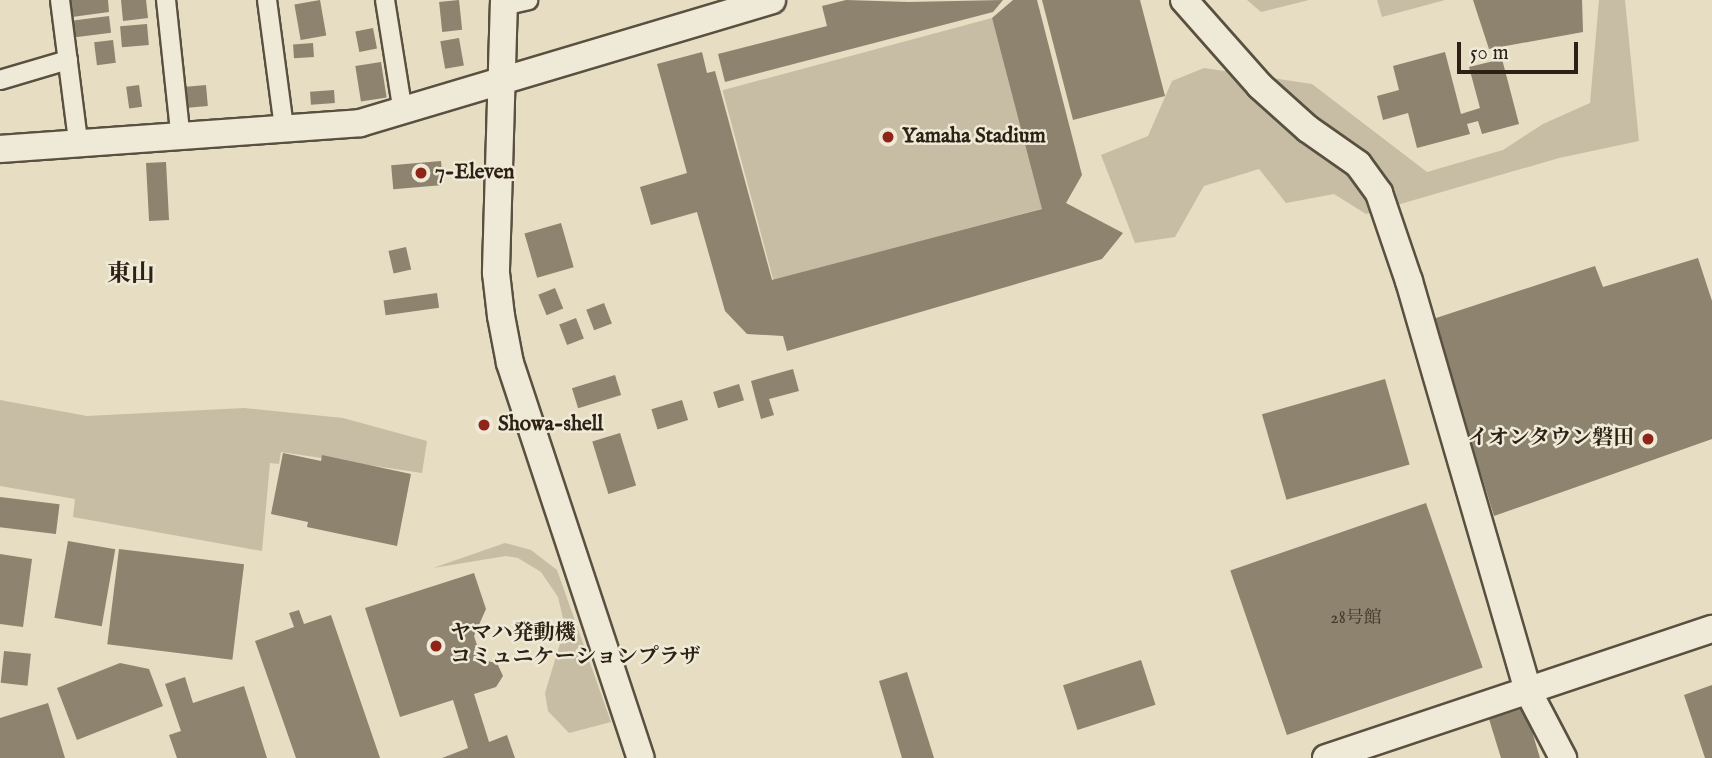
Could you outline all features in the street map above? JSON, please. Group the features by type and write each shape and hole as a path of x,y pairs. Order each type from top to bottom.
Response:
{"street":[{"path":"60,0 78,141"},
{"path":"180,132 166,1 185,0"},
{"path":"267,0 284,127"},
{"path":"385,0 403,113"},
{"path":"0,149 180,132 360,123 403,113 772,0"},
{"path":"1184,0 1260,86 1308,129 1358,164 1379,193 1409,281 1528,691 1563,758"},
{"path":"512,2 504,80 496,273 510,363 641,758"},
{"path":"0,80 68,60"},
{"path":"1326,758 1712,629"}],"shaded area":[{"path":"1247,0 1309,0 1261,12"},
{"path":"1377,0 1445,0 1382,17"},
{"path":"1599,0 1625,0 1639,141 1559,158 1366,214 1334,194 1286,203 1259,169 1204,186 1175,237 1135,243 1101,155 1148,136 1172,81 1204,68 1312,84 1427,172 1503,150 1543,124 1590,103"},
{"path":"992,18 1043,208 773,280 723,90"},
{"path":"0,400 87,416 244,408 343,418 427,441 422,473 281,452 279,464 270,463 262,551 73,517 75,499 0,486"},
{"path":"505,543 531,550 557,570 611,722 569,733 548,711 545,693 565,627 558,597 541,572 518,558 506,556 433,568"}],"building":[{"path":"70,0 108,0 109,12 72,17"},
{"path":"121,0 146,0 148,18 123,21"},
{"path":"320,0 326,35 301,40 294,5"},
{"path":"459,0 462,30 442,32 439,2"},
{"path":"846,0 1003,0 993,12 725,82 718,54 827,26 822,6"},
{"path":"1013,0 1037,0 1082,175 1066,203 1123,233 1102,259 787,351 783,336 747,334 725,311 697,212 651,225 640,187 687,173 657,64 702,52 707,73 715,71 772,280 1042,209 992,18"},
{"path":"1042,0 1140,0 1165,96 1073,120"},
{"path":"1473,0 1582,0 1583,32 1489,49"},
{"path":"109,16 111,33 73,38 71,21"},
{"path":"147,24 149,45 122,47 120,26"},
{"path":"373,28 377,49 359,52 355,31"},
{"path":"459,38 464,66 445,69 440,41"},
{"path":"113,40 116,63 97,65 94,42"},
{"path":"313,43 314,57 294,58 293,44"},
{"path":"1445,52 1461,114 1480,108 1469,67 1502,59 1519,124 1482,134 1478,121 1467,124 1470,134 1417,148 1408,113 1383,120 1377,96 1399,90 1393,66"},
{"path":"381,62 387,98 361,102 355,66"},
{"path":"139,85 142,107 129,109 126,87"},
{"path":"206,85 208,106 188,108 186,87"},
{"path":"334,90 335,103 311,105 310,92"},
{"path":"441,161 443,185 393,189 391,165"},
{"path":"166,162 169,220 149,221 146,163"},
{"path":"561,223 574,267 537,278 524,233"},
{"path":"406,247 411,269 394,273 388,251"},
{"path":"1698,258 1712,301 1712,439 1494,516 1433,319 1595,266 1603,287"},
{"path":"555,288 563,308 547,315 538,295"},
{"path":"437,293 439,308 386,315 384,301"},
{"path":"604,303 612,324 594,330 586,310"},
{"path":"576,318 584,339 567,345 559,324"},
{"path":"793,369 799,391 769,399 774,415 761,419 751,381"},
{"path":"615,375 621,395 578,408 572,388"},
{"path":"1385,379 1410,465 1286,500 1262,414"},
{"path":"739,384 744,400 718,408 713,392"},
{"path":"682,400 688,420 658,429 651,409"},
{"path":"620,433 636,486 608,494 592,441"},
{"path":"283,453 321,461 322,455 411,474 397,546 307,527 308,522 271,514"},
{"path":"0,497 60,504 56,534 0,527"},
{"path":"1426,503 1483,668 1287,735 1230,570"},
{"path":"68,541 115,549 102,626 54,618"},
{"path":"119,549 244,564 232,660 107,644"},
{"path":"0,554 32,559 23,627 0,624"},
{"name":"ヤマハ発動機 コミュニケーションプラザ","path":"474,573 486,609 474,636 482,660 497,663 503,676 496,687 474,694 489,742 507,735 515,758 442,758 468,748 453,700 400,717 365,608"},
{"path":"299,610 304,624 331,615 380,758 296,758 255,641 294,627 289,613"},
{"path":"4,651 31,654 28,686 1,683"},
{"path":"1141,660 1156,705 1078,730 1063,685"},
{"path":"120,663 149,669 163,706 77,740 57,688"},
{"path":"907,672 934,758 902,758 879,681"},
{"path":"185,677 193,703 244,686 267,758 177,758 169,735 181,731 165,684"},
{"path":"1712,685 1712,758 1705,758 1684,695"},
{"path":"48,703 65,758 0,758 0,718"},
{"path":"1525,708 1540,758 1501,758 1489,719"}],"place":[{"name":"Yamaha Stadium","path":"888,137"},
{"name":"7-Eleven","path":"421,173"},
{"name":"Showa-shell","path":"484,425"},
{"name":"イオンタウン磐田","path":"1648,439"},
{"name":"ヤマハ発動機 コミュニケーションプラザ","path":"436,646"}],"district":[{"name":"東山","path":"131,275"}]}
